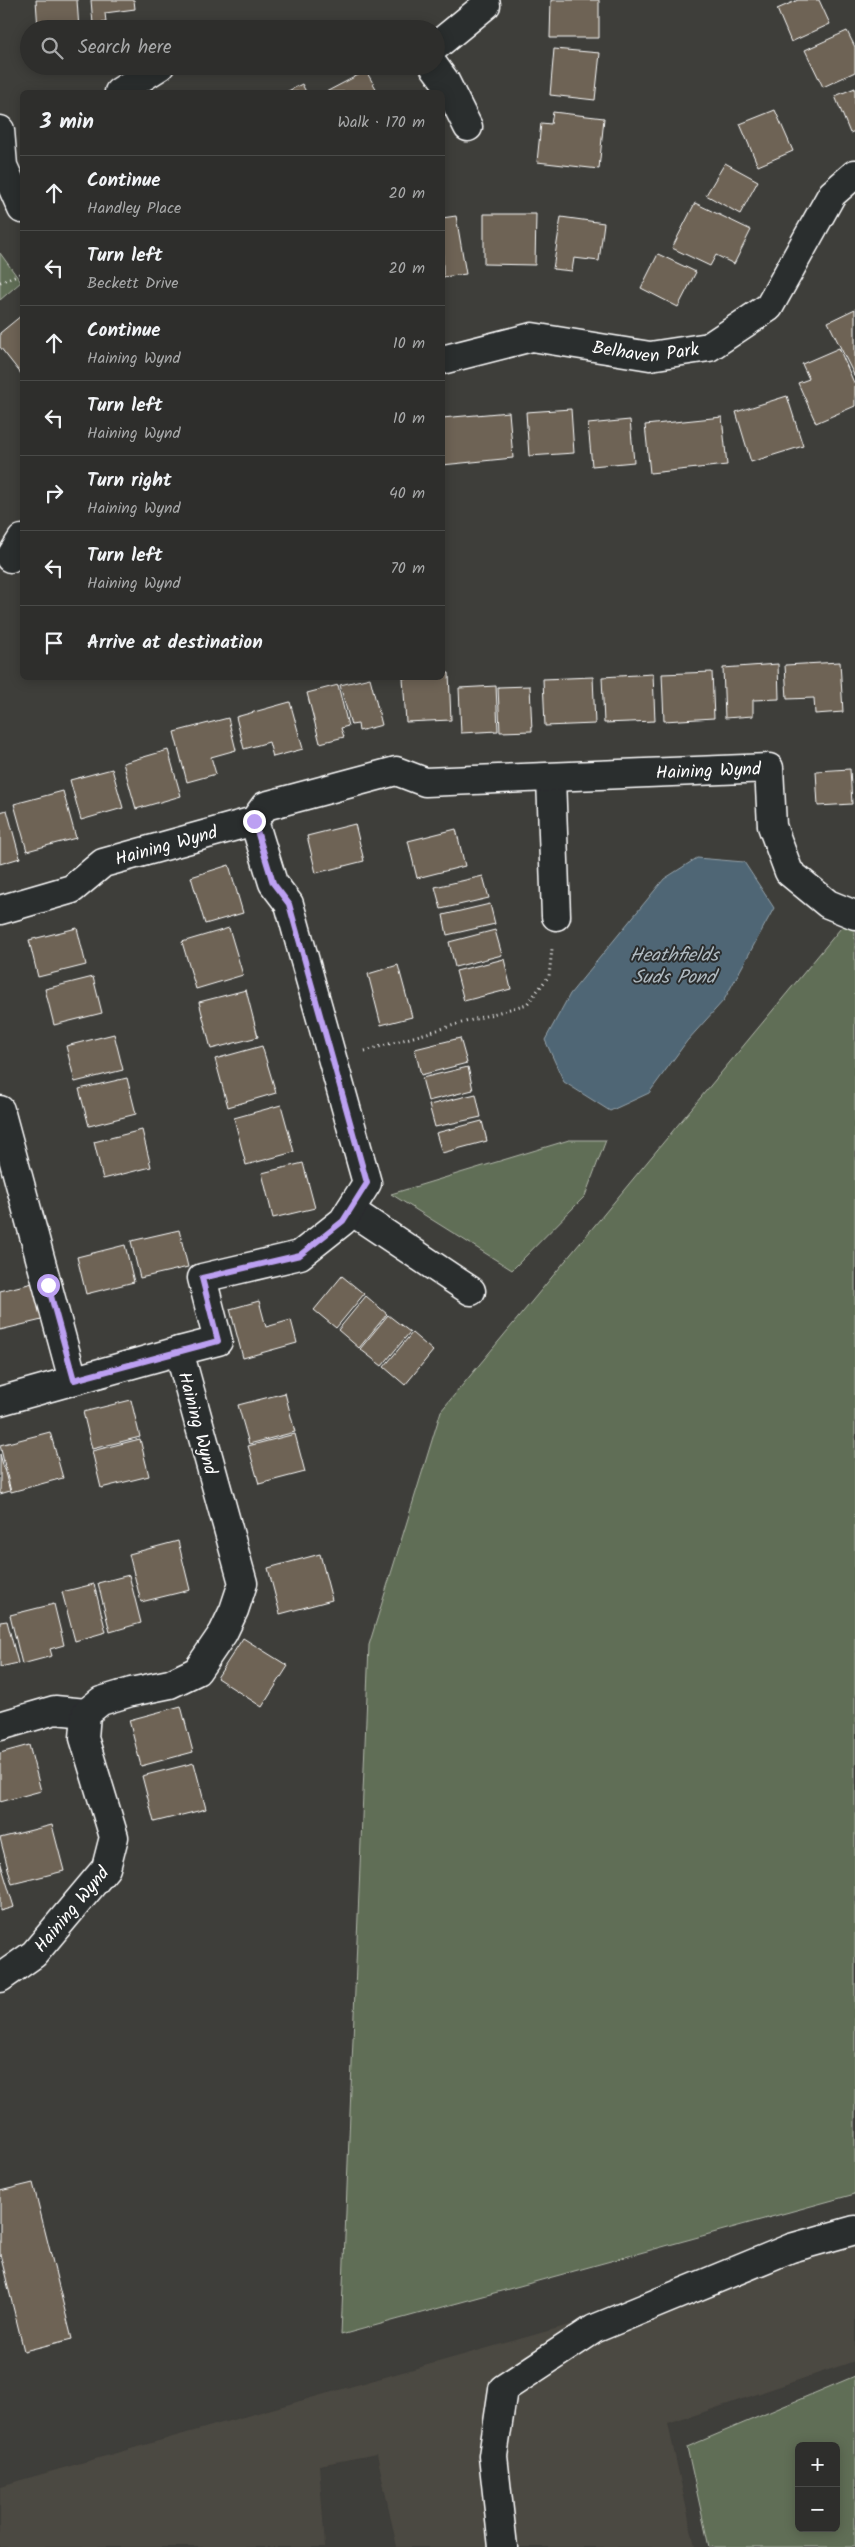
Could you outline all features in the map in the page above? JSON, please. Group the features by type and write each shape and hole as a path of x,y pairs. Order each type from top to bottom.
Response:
{"street":[{"path":"445,39 486,5"},
{"path":"122,90 146,75"},
{"path":"441,75 468,126"},
{"path":"0,130 13,160 20,198"},
{"name":"Belhaven Park","path":"445,359 532,337 650,356 709,347 769,307 832,194 855,174"},
{"name":"Haining Wynd","path":"0,910 72,889 103,863 254,821 265,806 396,771 425,782 769,768 772,826 789,872 828,904 855,915"},
{"path":"551,778 556,916"},
{"name":"Haining Wynd","path":"0,1978 34,1954 106,1868 114,1837 84,1738 86,1713 102,1701 131,1692 170,1684 196,1671 223,1633 234,1610 243,1583 179,1351 218,1341 202,1278 300,1255 343,1221 367,1183 289,904 273,883 254,821"},
{"path":"0,1110 74,1380"},
{"path":"350,1210 470,1291"},
{"path":"0,1401 179,1351"},
{"path":"0,1726 55,1710 86,1713"},
{"path":"503,2547 493,2456 503,2389 594,2329 790,2248 855,2230"}],"path":[{"path":"0,282 20,274"},
{"path":"333,1060 527,1004 549,976 556,916"}],"shaded area":[{"path":"855,2244 855,2361 668,2424 695,2547 397,2547 377,2454 319,2465 325,2547 0,2547 0,2486"}],"green space":[{"path":"0,253 20,283 0,300"},
{"path":"855,911 855,2194 341,2335 369,1645 441,1411"},
{"path":"569,1140 606,1140 585,1196 512,1270 391,1194"},
{"path":"855,2376 855,2547 709,2547 687,2447"}],"water":[{"name":"Heathfields Suds Pond","path":"697,858 744,862 774,908 724,1000 687,1041 649,1093 610,1111 564,1082 545,1040 570,994 664,879"}],"building":[{"path":"36,0 77,0 78,20 37,20"},
{"path":"91,0 134,0 135,9 105,13 106,20 93,20"},
{"path":"551,0 599,0 599,38 550,38"},
{"path":"798,0 819,0 830,24 791,42 777,9"},
{"path":"847,31 855,47 855,72 823,87 805,50"},
{"path":"554,49 600,53 595,100 550,95"},
{"path":"358,75 368,75 377,90 330,90"},
{"path":"302,84 305,90 290,90"},
{"path":"855,88 855,131 850,133 835,96"},
{"path":"775,110 793,151 758,166 740,124"},
{"path":"553,112 604,118 599,169 537,162 541,123 551,124"},
{"path":"725,163 758,181 740,214 706,195"},
{"path":"695,203 751,230 734,264 716,255 710,266 672,248"},
{"path":"484,214 536,214 535,265 484,264"},
{"path":"456,216 466,274 445,277 445,218"},
{"path":"561,217 604,223 599,261 574,258 572,271 553,269"},
{"path":"658,254 696,272 678,307 641,288"},
{"path":"855,309 855,377 828,322"},
{"path":"20,317 20,372 0,347 0,333"},
{"path":"839,348 855,385 855,406 816,423 798,383 809,379 802,364"},
{"path":"787,396 803,446 751,462 736,412"},
{"path":"571,409 574,453 529,456 526,412"},
{"path":"509,412 513,458 445,465 445,418"},
{"path":"722,417 727,465 650,473 645,425"},
{"path":"630,420 634,462 592,466 588,424"},
{"path":"840,662 843,712 815,714 814,698 787,699 785,665"},
{"path":"778,664 779,699 753,700 753,716 725,718 723,668"},
{"path":"712,672 714,718 664,721 662,674"},
{"path":"445,673 449,673 451,720 406,722 403,680 445,680"},
{"path":"653,674 655,721 604,723 602,677"},
{"path":"593,677 595,724 545,726 543,679"},
{"path":"371,680 382,725 359,731 358,724 351,725 340,685"},
{"path":"338,685 348,726 341,728 344,737 320,743 307,693"},
{"path":"496,686 498,731 461,733 459,688"},
{"path":"530,686 532,731 500,732 498,687"},
{"path":"290,702 303,749 273,757 269,742 244,749 236,717"},
{"path":"228,718 236,750 211,757 216,774 187,782 174,732"},
{"path":"168,750 181,796 136,809 123,763"},
{"path":"112,769 123,808 81,820 70,780"},
{"path":"850,769 852,804 818,806 816,771"},
{"path":"63,791 76,838 27,851 14,804"},
{"path":"7,810 20,858 0,864 0,812"},
{"path":"355,824 364,861 316,873 307,836"},
{"path":"456,829 465,866 417,878 408,841"},
{"path":"229,865 243,913 205,924 191,877"},
{"path":"483,876 489,898 441,909 435,887"},
{"path":"490,904 495,924 447,935 443,915"},
{"path":"77,928 86,965 38,977 29,940"},
{"path":"229,928 243,975 196,989 182,942"},
{"path":"495,930 502,955 455,967 449,942"},
{"path":"504,959 511,989 464,1001 456,971"},
{"path":"398,965 412,1017 381,1025 368,974"},
{"path":"93,977 102,1013 54,1025 45,989"},
{"path":"246,990 258,1037 211,1049 199,1002"},
{"path":"114,1034 123,1070 75,1082 66,1046"},
{"path":"460,1038 467,1063 421,1075 415,1049"},
{"path":"262,1046 276,1093 228,1107 215,1059"},
{"path":"468,1067 473,1090 428,1101 422,1078"},
{"path":"127,1078 136,1114 89,1126 79,1089"},
{"path":"476,1094 481,1117 435,1127 429,1105"},
{"path":"281,1105 294,1152 246,1165 234,1118"},
{"path":"482,1121 487,1141 442,1153 436,1133"},
{"path":"142,1130 151,1167 103,1179 94,1142"},
{"path":"303,1163 315,1208 273,1218 262,1173"},
{"path":"179,1230 188,1267 140,1278 131,1241"},
{"path":"125,1245 134,1282 86,1294 77,1257"},
{"path":"342,1276 364,1294 336,1328 314,1310"},
{"path":"37,1282 46,1319 0,1330 0,1291"},
{"path":"366,1296 387,1314 359,1348 338,1330"},
{"path":"259,1301 266,1327 291,1320 297,1343 243,1358 230,1309"},
{"path":"388,1315 410,1332 382,1366 360,1349"},
{"path":"412,1333 433,1351 405,1385 384,1367"},
{"path":"285,1393 295,1432 249,1444 238,1405"},
{"path":"131,1400 140,1437 92,1449 83,1412"},
{"path":"50,1432 63,1478 11,1492 0,1445"},
{"path":"295,1434 305,1472 259,1484 248,1446"},
{"path":"140,1439 149,1476 101,1488 92,1451"},
{"path":"0,1454 10,1491 0,1494"},
{"path":"178,1541 190,1590 141,1602 129,1554"},
{"path":"320,1554 332,1600 280,1614 268,1568"},
{"path":"129,1575 141,1623 110,1632 98,1583"},
{"path":"94,1584 106,1632 75,1641 62,1592"},
{"path":"54,1604 64,1645 50,1649 52,1656 22,1664 10,1615"},
{"path":"7,1621 18,1663 0,1667 0,1622"},
{"path":"243,1638 288,1666 262,1707 217,1678"},
{"path":"181,1706 193,1752 141,1766 129,1720"},
{"path":"29,1745 41,1791 0,1802 0,1753"},
{"path":"194,1763 206,1809 154,1822 142,1776"},
{"path":"52,1825 64,1871 12,1884 0,1838"},
{"path":"0,1861 14,1907 0,1911"},
{"path":"33,2183 72,2339 24,2351 0,2254 0,2191"}],"route":[{"path":"48,1285 74,1380 218,1341 202,1278 300,1255 343,1221 367,1183 289,904 273,883 254,821"}]}
